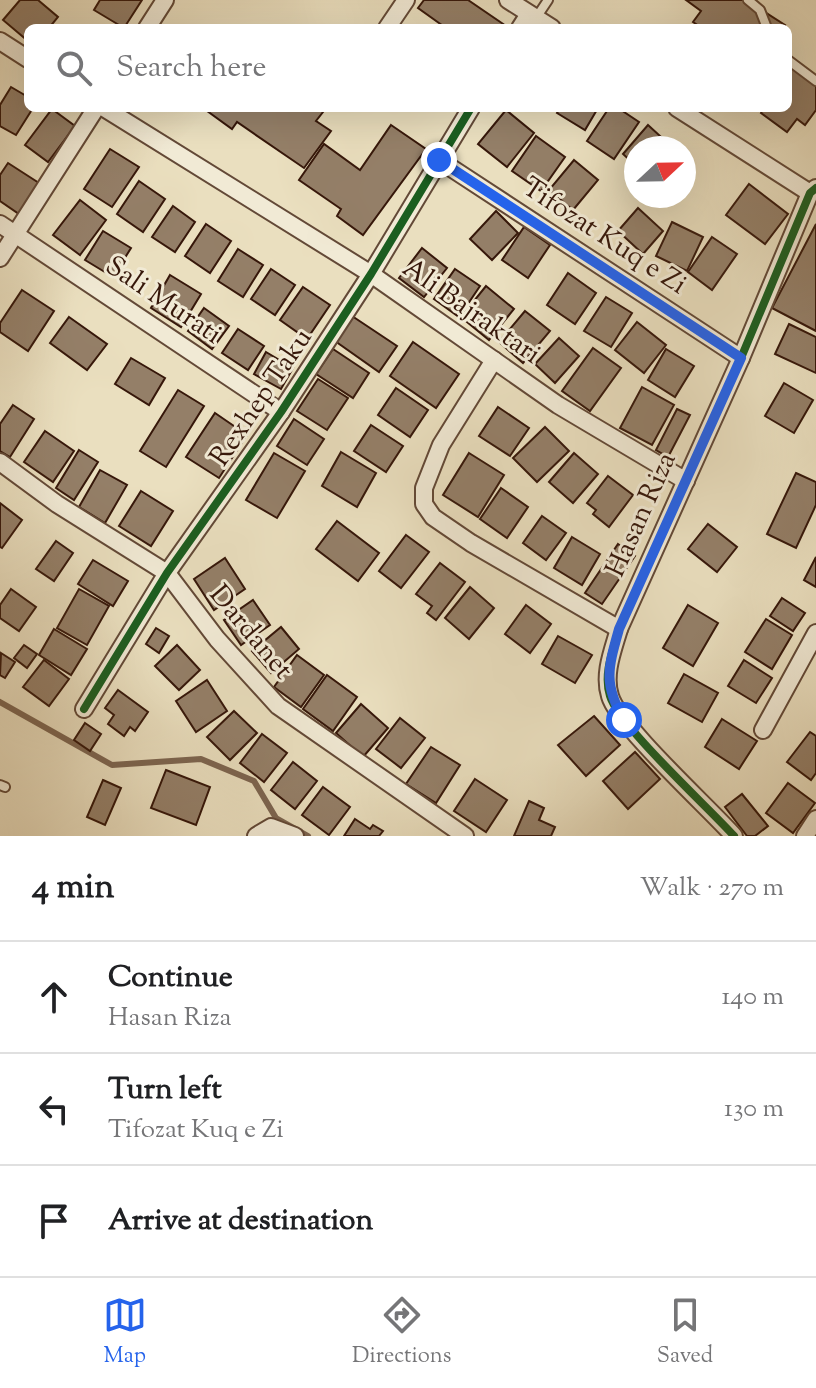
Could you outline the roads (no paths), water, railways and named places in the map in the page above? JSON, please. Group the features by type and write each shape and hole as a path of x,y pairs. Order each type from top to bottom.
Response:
{"street":[{"path":"150,24 165,0"},
{"path":"390,24 406,0"},
{"path":"508,0 529,20"},
{"path":"0,41 24,56"},
{"path":"0,258 93,112"},
{"name":"Ali Bajraktari","path":"110,112 371,274 558,405 686,481"},
{"name":"Rexhep Taku","path":"84,709 167,573 281,412 371,274 469,112"},
{"path":"684,112 813,190"},
{"name":"Tifozat Kuq e Zi","path":"439,160 741,358"},
{"name":"Hasan Riza","path":"734,836 624,720 610,696 608,665 619,629 813,190"},
{"name":"Sali Murati","path":"0,224 281,412"},
{"path":"494,360 441,445 424,488 424,504 433,517 471,543 619,629"},
{"name":"Dardanet","path":"0,462 57,504 167,573 217,639 278,706 465,836"},
{"path":"763,730 816,633"},
{"path":"805,836 816,819"},
{"path":"256,836 271,827 295,836"}],"lane":[{"path":"529,20 548,0"},
{"path":"748,0 760,10 765,24"},
{"path":"792,63 816,81"}],"waterway":[{"path":"0,702 112,765 201,759 254,781 276,818 308,836"}]}
